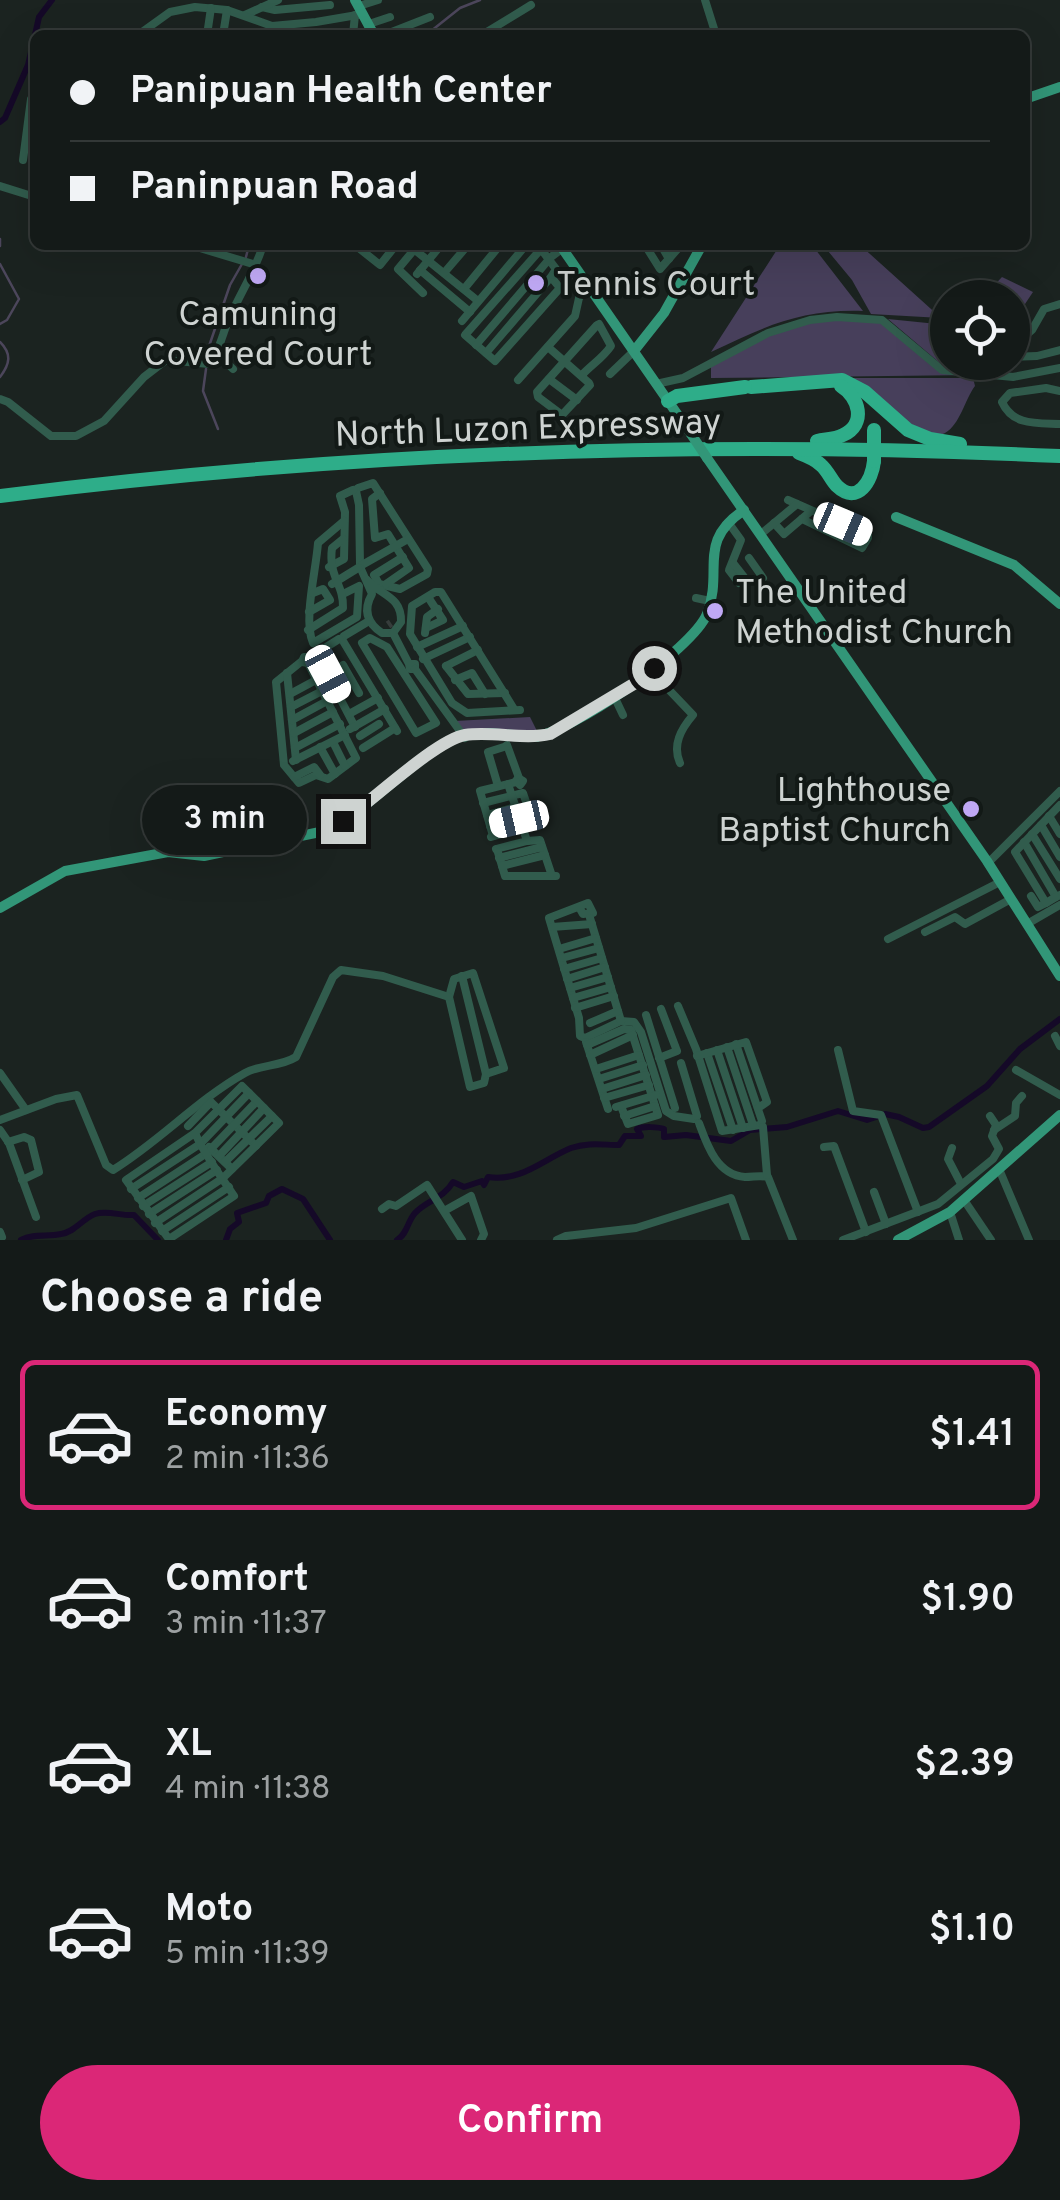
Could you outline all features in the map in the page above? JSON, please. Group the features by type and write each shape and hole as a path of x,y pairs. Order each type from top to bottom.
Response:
{"highway":[{"path":"778,449 813,459 837,486 849,493 862,490 872,477 874,430 869,403 858,390 833,382"},
{"path":"817,441 845,435 858,416 849,391 833,382"},
{"path":"670,394 848,382 908,430 960,444"},
{"name":"North Luzon Expressway","path":"0,487 210,465 455,448 658,441 1060,448"},
{"name":"North Luzon Expressway","path":"0,496 212,474 404,460 778,449 870,456 1060,456"},
{"path":"837,486 832,473 837,459 848,452 870,456"}],"main road":[{"path":"1030,97 1060,86"},
{"path":"634,351 664,313 699,250"},
{"path":"558,252 670,394 707,458 1011,899 1032,923 1060,976"},
{"path":"0,908 65,871 168,852 204,856 332,828 458,735 505,739 550,734 650,672 698,626 710,601 716,542 728,522 744,510"},
{"path":"896,517 1014,564 1060,604"},
{"path":"898,1240 915,1236 957,1208 1060,1117"}],"street":[{"path":"245,15 278,0"},
{"path":"362,16 378,0"},
{"path":"704,0 714,30"},
{"path":"262,8 275,10 328,2 337,18"},
{"path":"490,30 530,5"},
{"path":"145,30 170,12 211,8 272,26 362,16 390,17"},
{"path":"208,30 211,8"},
{"path":"223,30 227,10"},
{"path":"397,30 430,17"},
{"path":"23,160 30,107"},
{"path":"0,186 30,195"},
{"path":"206,250 256,265"},
{"path":"0,399 52,436 76,436 104,421 144,377 166,360 207,364 217,353 234,304 261,250"},
{"path":"361,250 380,265 392,250"},
{"path":"414,250 398,269 423,293"},
{"path":"419,250 478,302"},
{"path":"411,282 437,250"},
{"path":"444,273 464,250"},
{"path":"464,289 496,250"},
{"path":"462,321 522,250"},
{"path":"538,250 465,334 498,361 560,288 551,277"},
{"path":"649,250 660,269 676,250"},
{"path":"663,250 669,259"},
{"path":"486,353 556,270 558,252"},
{"path":"476,345 558,252"},
{"path":"420,270 470,312"},
{"path":"518,380 575,316 589,291"},
{"path":"500,292 534,319"},
{"path":"1030,330 1044,310 1060,304"},
{"path":"670,394 778,329 810,320 851,316 882,320 938,368 1013,376 1060,366"},
{"path":"548,347 564,363 581,376 590,386 563,415 537,395 550,379 564,363 599,324 612,346 581,376"},
{"path":"1036,325 1050,329"},
{"path":"1030,356 1060,350"},
{"path":"610,374 634,351"},
{"path":"217,353 233,369"},
{"path":"550,379 577,400"},
{"path":"994,388 1004,396 1058,388"},
{"path":"1004,396 1004,408 1014,417 1043,418 1060,424"},
{"path":"308,630 342,609 342,594 330,567 344,560 340,495 371,482 428,572 400,588 378,589"},
{"path":"354,487 359,504 360,567 366,580 396,601 392,628 458,735"},
{"path":"370,621 366,606 378,589 409,568 388,534 376,540 374,526 380,522 374,512 373,497 380,492"},
{"path":"761,534 792,502 868,535 865,546 862,548 802,519"},
{"path":"774,523 784,534 811,510"},
{"path":"342,594 359,586 357,618 315,642 308,630 318,542 344,521"},
{"path":"728,522 741,540 732,563 742,580"},
{"path":"313,593 408,539"},
{"path":"754,567 774,552"},
{"path":"378,589 374,574 403,557"},
{"path":"749,558 763,578"},
{"path":"309,612 330,602 324,589"},
{"path":"418,647 410,634 412,608 441,592 517,710 460,711 432,672"},
{"path":"428,597 438,609 428,614 429,641"},
{"path":"696,598 710,601"},
{"path":"370,621 392,628"},
{"path":"319,658 349,714 356,757 328,779 320,776 299,784 284,765 276,682 370,621"},
{"path":"344,690 354,684 371,686 418,734 436,723 406,684 418,647 463,626"},
{"path":"371,686 380,666 362,643 366,638 388,647 412,666 432,672 478,650"},
{"path":"344,703 470,638"},
{"path":"306,661 340,724 353,732 364,748 396,730 342,639"},
{"path":"370,656 388,647"},
{"path":"328,674 354,657"},
{"path":"343,664 354,684"},
{"path":"446,666 468,694 505,693"},
{"path":"650,672 693,716 677,742 680,763"},
{"path":"286,673 296,760"},
{"path":"338,680 348,674"},
{"path":"455,680 473,674 485,694"},
{"path":"290,694 316,680"},
{"path":"291,707 322,691"},
{"path":"614,696 623,715"},
{"path":"349,714 378,698"},
{"path":"292,720 327,701"},
{"path":"353,732 385,709"},
{"path":"294,733 333,712"},
{"path":"284,765 378,722 384,734"},
{"path":"295,748 340,724"},
{"path":"495,774 489,751 505,739 513,757 512,796 527,841 519,856 524,877"},
{"path":"332,742 346,766"},
{"path":"320,748 335,774"},
{"path":"492,763 513,757"},
{"path":"495,774 512,780"},
{"path":"495,774 512,780"},
{"path":"483,803 524,794 534,826 492,837 480,792 512,780"},
{"path":"988,863 1060,792"},
{"path":"487,815 516,807"},
{"path":"1059,808 1016,852 1038,899 1059,901"},
{"path":"1050,816 1060,834"},
{"path":"490,826 519,819"},
{"path":"1040,825 1060,857"},
{"path":"1032,834 1060,880"},
{"path":"527,841 539,839 554,876 524,877 500,862 544,854"},
{"path":"1024,842 1059,901"},
{"path":"888,939 1000,882"},
{"path":"925,932 954,917 964,924 1011,899"},
{"path":"1032,923 1059,901"},
{"path":"559,919 585,904 583,914 591,920"},
{"path":"559,919 591,920"},
{"path":"559,919 560,954 579,1018 580,1036 601,1023 634,1022 642,1066 674,1116 697,1119"},
{"path":"590,942 591,920"},
{"path":"573,931 590,942 605,967 612,992 590,1055"},
{"path":"560,954 590,942"},
{"path":"560,954 590,942"},
{"path":"560,954 605,967"},
{"path":"571,993 605,967"},
{"path":"184,1122 245,1073 294,1059 341,970 384,976 449,996"},
{"path":"462,976 486,1074 484,1083 470,1087 449,996 454,979 462,976 474,974 504,1068 486,1074"},
{"path":"571,993 612,992"},
{"path":"452,1009 484,1002"},
{"path":"678,1006 722,1130 755,1127"},
{"path":"579,1018 586,1016 630,1030 657,1116 630,1124 620,1106"},
{"path":"672,1038 642,1066 606,1110 620,1106 642,1066 664,1016 672,1038 676,1053 642,1066 619,1062 642,1066 683,1063 697,1119 716,1160 729,1172 747,1177 766,1174"},
{"path":"1054,1036 1060,1046"},
{"path":"461,1048 495,1040"},
{"path":"697,1056 722,1049"},
{"path":"722,1049 758,1108 755,1127"},
{"path":"722,1049 755,1127 766,1174 793,1240"},
{"path":"722,1049 755,1127"},
{"path":"838,1050 852,1112 882,1117 918,1212"},
{"path":"590,1055 686,1078"},
{"path":"590,1055 642,1066 693,1100"},
{"path":"1016,1070 1060,1095"},
{"path":"0,1073 26,1110"},
{"path":"118,1167 129,1184 146,1210 168,1239 203,1204 218,1162 245,1135 279,1123 242,1086 195,1133 144,1168 129,1184"},
{"path":"146,1210 153,1181 202,1142 250,1094"},
{"path":"0,1120 78,1095 108,1168 113,1170 212,1102 245,1135"},
{"path":"994,1130 1015,1116 1016,1103 1022,1096"},
{"path":"146,1210 167,1203 218,1162 245,1135 264,1108"},
{"path":"843,1240 918,1212 948,1196 997,1154 992,1136 996,1125 990,1116"},
{"path":"146,1210 167,1203 203,1204 234,1196 218,1162 184,1122"},
{"path":"0,1130 9,1142 36,1217"},
{"path":"0,1148 24,1137 31,1140 39,1172 22,1180"},
{"path":"824,1148 834,1146 866,1232"},
{"path":"952,1148 948,1160 962,1184"},
{"path":"168,1152 203,1204"},
{"path":"129,1184 218,1162"},
{"path":"144,1168 181,1225"},
{"path":"1000,1170 1029,1240"},
{"path":"382,1209 389,1204 396,1206 424,1185 462,1240"},
{"path":"874,1192 886,1224"},
{"path":"444,1211 471,1196 484,1236 478,1240"},
{"path":"948,1196 992,1240"},
{"path":"557,1240 642,1226 730,1198 734,1200 746,1240"},
{"path":"957,1208 959,1240"}],"shaded area":[{"path":"777,250 816,250 863,311 802,316 711,352"},
{"path":"827,250 866,250 930,308 930,317 871,314 852,280"},
{"path":"841,318 883,323 930,364 930,375 711,378 711,364 758,340 806,324"},
{"path":"888,319 930,323 930,355"},
{"path":"851,378 974,380 975,386 955,424 945,433 924,431"},
{"path":"530,717 537,731 462,731 455,721"}],"waterway":[{"path":"36,30 39,17 52,0"},
{"path":"432,30 460,8 480,0"},
{"path":"0,122 30,56"},
{"path":"0,239 0,246"},
{"path":"246,257 248,250"},
{"path":"0,264 19,299 7,320 0,324"},
{"path":"206,355 230,285 242,264"},
{"path":"0,342 8,359 0,377"},
{"path":"206,369 203,391 218,429"},
{"path":"397,1240 415,1213 453,1182 464,1187 482,1181 484,1185 488,1177 521,1173 571,1148 619,1145 625,1136 641,1136 637,1129 640,1128 664,1129 664,1137 686,1135 731,1141 750,1130 787,1127 838,1111 867,1120 885,1114 929,1127 987,1086 1020,1049 1060,1019"},
{"path":"226,1240 230,1229 239,1222 237,1213 266,1203 269,1196 282,1189 303,1199 330,1240"},
{"path":"21,1240 66,1233 90,1216 104,1213 134,1215 158,1240"}],"place":[{"name":"Camuning Covered Court","path":"258,276"},
{"name":"Tennis Court","path":"536,283"},
{"name":"The United Methodist Church","path":"715,611"},
{"name":"Lighthouse Baptist Church","path":"971,809"}],"route":[{"path":"343,821 430,753 456,738 488,733 536,737 550,734 654,668"}]}
